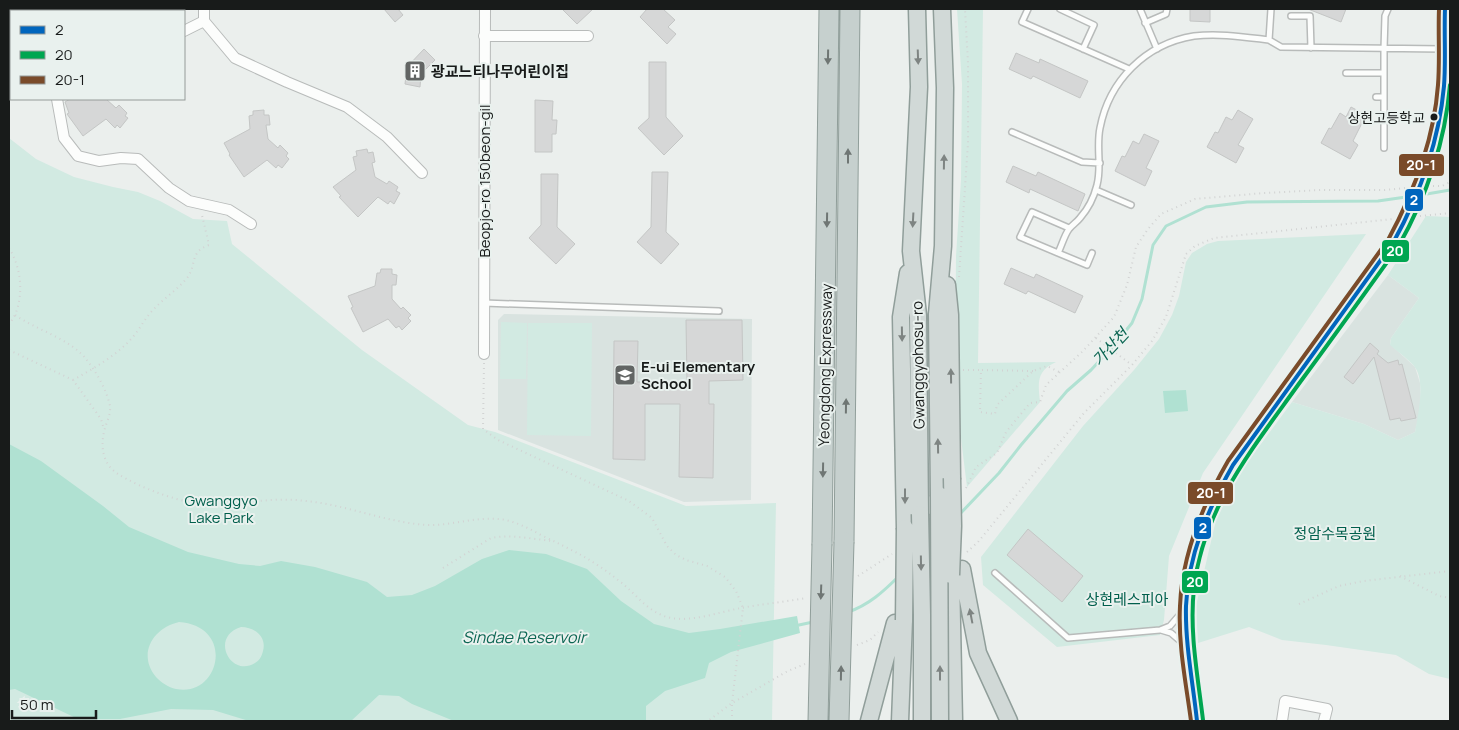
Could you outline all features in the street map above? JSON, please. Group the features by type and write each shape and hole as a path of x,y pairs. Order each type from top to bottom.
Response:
{"highway":[{"name":"Yeongdong Expressway","path":"818,721 822,544 828,9"},
{"name":"Yeongdong Expressway","path":"839,721 844,542 850,9"},
{"name":"Gwanggyohosu-ro","path":"917,9 919,87 911,251 918,315 922,721"},
{"name":"Gwanggyohosu-ro","path":"940,721 937,314 942,246 945,88 942,9"},
{"path":"942,246 950,315 952,478 954,526 959,566 978,653 1007,716"},
{"path":"869,721 904,591 905,528 901,317 911,251"},
{"path":"954,721 959,566"},
{"path":"895,623 900,721"}],"street":[{"path":"204,9 204,20 235,58 347,107 387,137 422,173"},
{"name":"Beopjo-ro 150beon-gil","path":"484,9 484,354"},
{"path":"1197,721 1186,607 1194,548 1216,493 1238,459 1393,243 1411,210 1429,165 1435,142 1444,86 1445,9"},
{"path":"185,30 204,20"},
{"path":"484,36 588,36"},
{"path":"57,100 64,138 78,156 98,161 121,158 138,159 169,188 188,201 230,210 251,224"},
{"path":"1282,721 1285,701 1327,709 1324,721"}],"lane":[{"path":"1028,9 1022,22 1129,69"},
{"path":"1060,9 1094,25 1083,49"},
{"path":"1140,9 1157,49"},
{"path":"1146,23 1166,14 1167,9"},
{"path":"1269,40 1270,9"},
{"path":"1384,148 1384,49 1385,16 1388,9"},
{"path":"1291,16 1310,16 1311,48"},
{"path":"1058,253 1070,228 1082,217 1096,190 1100,163 1099,130 1103,115 1116,87 1133,65 1157,49 1180,39 1194,36 1232,36 1269,40 1281,47 1444,49"},
{"path":"1346,73 1384,73"},
{"path":"1376,97 1384,97"},
{"path":"1012,132 1082,162 1100,163"},
{"path":"1096,190 1131,205"},
{"path":"1070,228 1032,212 1020,237 1087,265 1092,253"},
{"path":"484,303 719,311"},
{"path":"995,573 1068,638 1160,630 1170,626 1186,607"},
{"path":"1160,630 1176,636 1189,649"}],"path":[{"path":"959,279 968,143 968,63 965,9"},
{"path":"1427,187 1442,186 1450,182"},
{"path":"959,493 967,487 976,467 997,453 1006,432 1030,402 1040,402 1046,386 1096,338 1114,317 1123,298 1136,247 1148,228 1161,214 1195,199 1273,192 1407,188"},
{"path":"72,380 93,369 131,339 151,311 187,277 196,252 208,244 201,213"},
{"path":"1416,216 1450,213"},
{"path":"959,566 1084,413 1132,365 1152,341 1166,317 1186,254 1194,246 1214,238 1397,219"},
{"path":"9,248 17,263 20,274 17,309 9,325"},
{"path":"15,314 32,326 75,348 93,369 110,406 102,446 108,466 130,481 182,500 196,504 216,505 273,500 302,500 324,503 409,523 440,524 490,518 514,522 579,552 623,584 643,605 669,617 698,617 808,598"},
{"path":"1096,338 1132,365"},
{"path":"9,350 72,380 101,419 104,430"},
{"path":"484,354 484,429 498,440 629,501 652,518 668,546 676,555 707,566 725,577 736,591 743,608 732,703 732,721"},
{"path":"961,370 1033,371 1048,366 1059,372"},
{"path":"981,370 980,412 995,414 997,405 1033,371"},
{"path":"443,568 491,538 515,536 556,542"},
{"path":"852,580 893,553"},
{"path":"1300,604 1340,586 1400,576 1450,571"},
{"path":"1400,576 1439,596 1450,598"},
{"path":"852,646 870,640 895,623"},
{"path":"708,721 732,703 788,671 806,664"}],"shaded area":[{"path":"1388,275 1419,298 1391,338 1390,344 1415,367 1420,383 1421,406 1415,432 1398,440 1364,424 1292,402"},
{"name":"E-ui Elementary School","path":"504,314 752,319 751,500 684,502 498,430 498,320"}],"green space":[{"path":"957,9 983,9 978,363 1056,362 1045,369 1040,378 1040,402 967,487 955,390 956,256 961,180 962,84"},
{"name":"Gwanggyo Lake Park","path":"9,138 36,159 74,177 138,192 160,201 193,219 227,221 232,244 362,350 468,425 495,432 686,506 776,503 772,721 9,721"},
{"name":"정암수목공원","path":"1426,216 1450,217 1450,679 1429,674 1396,655 1282,640 1249,627 1198,643 1196,606 1219,507 1244,467 1292,402 1364,424 1398,440 1415,432 1420,398 1418,372 1411,363 1390,345 1391,338 1419,298 1388,275"},
{"name":"상현레스피아","path":"1366,234 1203,473 1169,556 1164,620 1160,635 1057,647 983,585 981,557 1083,426 1134,370 1159,339 1172,315 1179,296 1186,262 1192,253 1207,244 1218,241"},
{"path":"501,322 527,323 526,379 500,379"},
{"path":"528,323 592,323 591,436 527,435"}],"water":[{"path":"1186,390 1188,411 1165,413 1163,391"},
{"name":"Sindae Reservoir","path":"9,444 41,461 129,527 188,552 239,564 260,566 281,561 315,567 367,582 387,597 412,595 435,586 482,559 509,550 546,554 587,569 621,601 654,624 689,633 797,616 800,633 731,652 709,663 705,678 665,691 646,706 646,721 454,721 412,704 399,696 379,695 351,721 249,721 213,710 171,709 120,719 78,719 15,689 9,690","holes":["179,622 197,626 209,635 215,647 215,660 211,673 203,683 191,689 176,689 163,683 150,668 148,660 148,651 155,636 170,625","241,627 246,627 258,633 264,646 259,660 246,666 238,665 232,661 225,647 226,639 231,632"]}],"building":[{"path":"384,9 398,9 403,15 395,22"},
{"path":"562,9 593,9 577,24"},
{"path":"647,9 663,9 675,20 668,27 676,34 667,44 640,17"},
{"path":"1190,9 1210,9 1210,22 1190,21"},
{"path":"1308,9 1346,9 1341,22"},
{"name":"광교느티나무어린이집","path":"424,49 435,60 421,74 420,87 405,84 407,67"},
{"path":"1016,53 1039,63 1040,59 1088,81 1080,98 1033,76 1031,79 1009,69"},
{"path":"649,62 666,62 666,117 683,136 664,155 638,128 649,118"},
{"path":"68,100 107,100 116,108 119,105 127,113 125,116 128,118 120,128 117,125 115,128 106,119 83,136 67,114 69,113 65,102"},
{"path":"535,100 553,101 552,120 557,120 556,134 552,134 552,152 535,152"},
{"path":"1351,107 1366,115 1353,141 1358,145 1350,159 1321,143 1340,113 1346,117"},
{"path":"264,110 264,115 269,115 270,125 266,125 268,139 278,148 280,145 288,153 286,156 289,159 282,168 278,165 276,168 267,160 244,177 229,155 224,143 250,129 249,116 253,115 253,111"},
{"path":"1238,110 1253,119 1238,145 1244,148 1236,163 1207,147 1215,132 1218,133 1226,117 1232,120"},
{"path":"1144,134 1159,141 1146,168 1152,171 1145,186 1115,171 1122,156 1125,157 1133,141 1139,144"},
{"path":"367,149 368,153 373,152 375,162 372,163 375,177 387,184 389,181 398,187 396,191 400,193 394,204 390,201 388,204 378,197 358,217 339,197 341,196 333,187 356,170 353,157 357,156 356,151"},
{"path":"1013,166 1036,176 1038,172 1085,194 1078,211 1030,189 1029,193 1006,182"},
{"path":"652,172 668,172 666,232 679,244 661,264 637,242 651,227"},
{"path":"541,174 558,174 557,227 575,244 556,264 529,238 541,225"},
{"path":"1011,268 1034,278 1036,274 1083,296 1075,313 1028,291 1026,294 1004,284"},
{"path":"381,269 392,269 392,274 397,275 396,285 392,285 392,299 401,309 403,307 411,315 408,318 411,321 402,330 399,326 396,328 388,319 363,332 351,308 353,307 348,296 375,286 377,273 380,273"},
{"path":"686,320 742,320 743,380 709,381 709,404 714,404 713,478 679,477 680,404 645,404 645,460 613,459 614,341 638,341 637,382 687,383"},
{"path":"1370,343 1379,351 1377,354 1388,363 1398,360 1399,365 1402,364 1416,418 1401,421 1400,418 1390,420 1374,357 1353,384 1344,377"},
{"path":"1028,529 1083,576 1062,602 1007,555"}],"waterway":[{"name":"가산천","path":"1421,195 1450,190"},
{"name":"가산천","path":"958,516 999,473 1067,391 1091,370 1132,323 1142,299 1153,245 1166,226 1206,207 1247,202 1378,201 1413,196"},
{"name":"가산천","path":"848,612 882,592 899,576"},
{"name":"가산천","path":"799,625 813,622"}],"transit line":[{"name":"20-1","path":"1191,721 1181,650 1180,606 1185,568 1195,531 1210,495 1228,461 1388,240 1406,203 1427,146 1436,105 1439,76 1439,9"},
{"name":"2","path":"1197,721 1188,649 1186,606 1191,569 1201,533 1215,498 1233,465 1393,243 1412,206 1427,167 1438,127 1445,77 1445,9"},
{"name":"20","path":"1203,720 1195,654 1193,605 1199,559 1208,531 1232,480 1264,432 1398,247 1418,208 1433,169 1444,128 1450,85"}],"place":[{"name":"광교느티나무어린이집","path":"415,71"},
{"name":"상현고등학교","path":"1434,117"},
{"name":"E-ui Elementary School","path":"625,375"}]}
